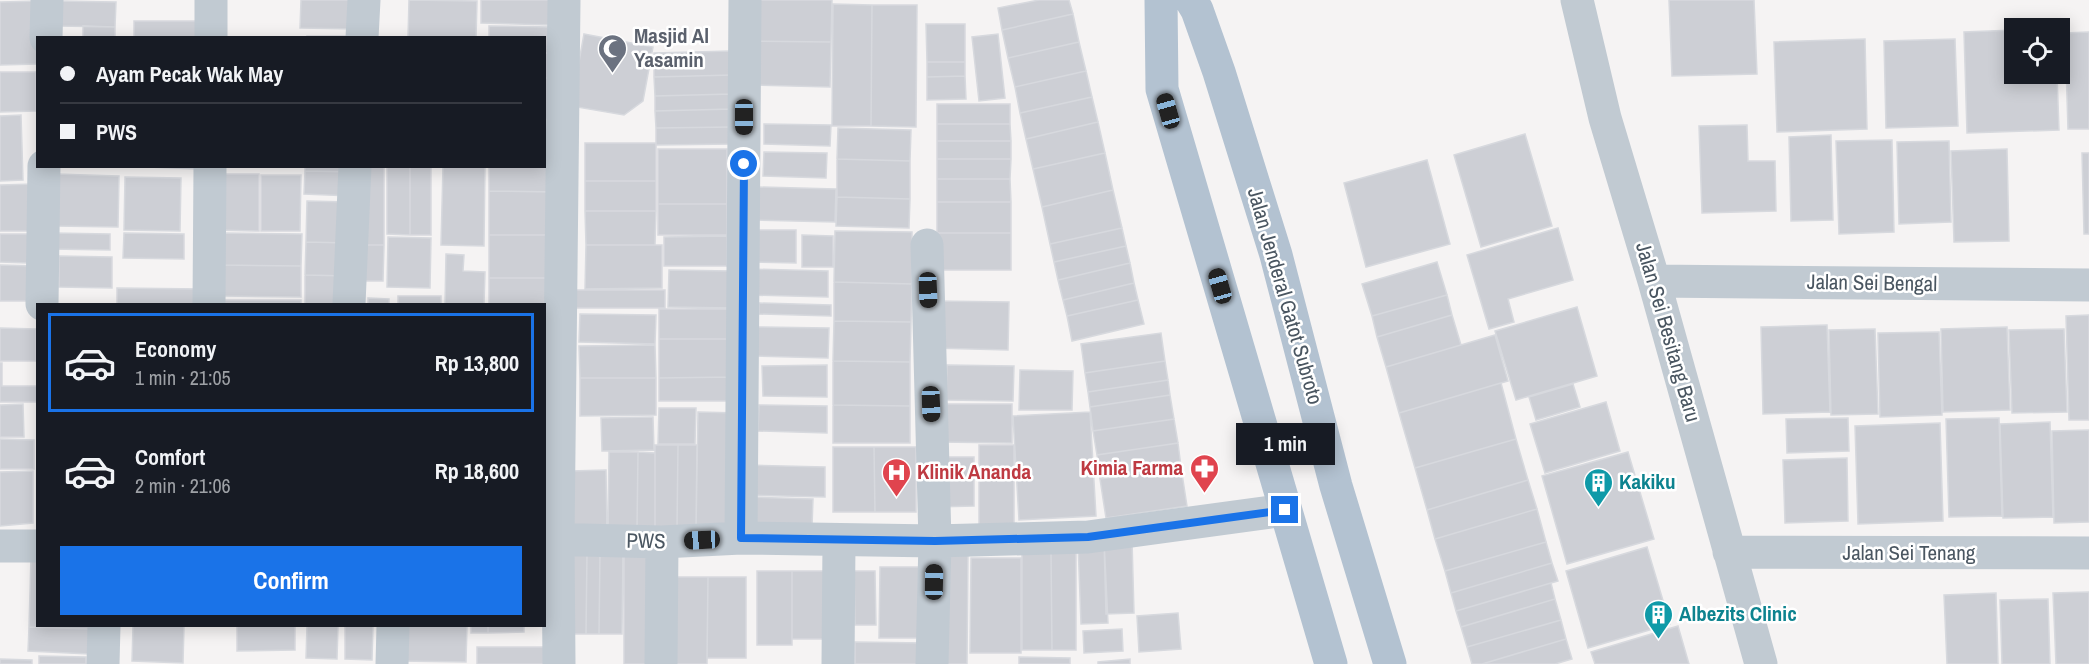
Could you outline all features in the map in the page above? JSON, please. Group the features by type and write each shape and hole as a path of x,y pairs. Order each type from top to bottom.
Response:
{"main road":[{"path":"1161,0 1162,89 1331,664"},
{"name":"Jalan Jenderal Gatot Subroto","path":"1191,0 1197,10 1219,72 1276,255 1336,486 1390,664"}],"street":[{"path":"46,36 47,0"},
{"path":"211,0 211,36"},
{"path":"362,36 364,0"},
{"path":"559,664 551,539 564,0"},
{"path":"741,538 745,0"},
{"name":"Jalan Sei Besitang Baru","path":"1577,0 1605,118 1654,281 1761,664"},
{"path":"42,303 44,168"},
{"path":"209,303 210,168"},
{"path":"349,303 355,168"},
{"path":"927,245 935,541 932,664"},
{"name":"Jalan Sei Bengal","path":"1654,281 2089,285"},
{"name":"PWS","path":"551,539 662,542 741,538 935,541 1088,537 1285,510"},
{"path":"838,664 839,541"},
{"path":"661,664 662,542"},
{"path":"0,546 36,546"},
{"name":"Jalan Sei Tenang","path":"1729,552 2089,553"},
{"path":"103,664 104,627"},
{"path":"392,664 393,627"}],"building":[{"path":"301,0 358,0 357,29 300,28"},
{"path":"409,0 477,1 476,36 408,36"},
{"path":"481,0 551,0 551,25 481,23"},
{"path":"752,0 832,0 831,42 752,41"},
{"path":"1039,0 1069,0 1073,14 1002,30 998,8"},
{"path":"1669,0 1754,0 1757,74 1672,76"},
{"path":"40,1 36,64 0,65 0,2"},
{"path":"58,1 116,2 115,27 58,26"},
{"path":"833,4 872,5 871,126 832,126"},
{"path":"872,5 917,5 916,127 871,126"},
{"path":"1073,14 1079,42 1008,58 1002,30"},
{"path":"134,21 204,21 204,36 134,36"},
{"path":"926,24 965,24 965,62 927,62"},
{"path":"83,26 115,27 115,36 83,36"},
{"path":"489,26 552,27 552,53 546,53 546,36 489,36"},
{"path":"2004,30 2004,84 2057,84 2059,130 1967,133 1964,32"},
{"path":"2089,32 2089,129 2068,129 2067,84 2070,84 2070,33"},
{"name":"Masjid Al Yasamin","path":"584,34 653,47 643,101 624,115 571,106"},
{"path":"998,34 1005,98 979,101 972,37"},
{"path":"1865,39 1867,129 1777,132 1774,42"},
{"path":"1955,39 1958,126 1886,128 1884,41"},
{"path":"752,41 831,42 830,87 751,85"},
{"path":"1079,42 1086,71 1015,87 1008,58"},
{"path":"731,51 732,75 654,77 654,53"},
{"path":"546,53 552,53 552,78 546,78"},
{"path":"927,62 965,62 965,76 927,77"},
{"path":"1086,71 1092,97 1020,113 1015,87"},
{"path":"0,72 36,72 36,111 0,112"},
{"path":"732,75 732,94 655,96 654,77"},
{"path":"965,76 966,99 927,100 927,77"},
{"path":"546,78 552,78 551,118 546,118"},
{"path":"732,94 732,109 655,111 655,96"},
{"path":"1092,97 1098,122 1026,139 1020,113"},
{"path":"937,104 1010,104 1010,124 937,124"},
{"path":"732,109 733,127 656,128 655,111"},
{"path":"21,115 23,180 0,181 0,116"},
{"path":"1098,122 1105,153 1033,169 1026,139"},
{"path":"764,124 831,125 830,146 764,144"},
{"path":"937,124 1010,124 1011,141 937,141"},
{"path":"1747,125 1748,161 1775,161 1776,211 1702,213 1699,126"},
{"path":"733,127 733,144 656,145 656,128"},
{"path":"838,128 911,130 910,161 837,159"},
{"path":"1525,134 1552,226 1481,247 1454,155"},
{"path":"1831,135 1833,220 1791,221 1789,137"},
{"path":"1892,140 1894,232 1839,234 1836,141"},
{"path":"937,141 1011,141 1011,159 937,159"},
{"path":"1949,141 1951,222 1899,224 1897,142"},
{"path":"585,143 656,143 656,181 585,181"},
{"path":"658,149 727,149 727,204 658,204"},
{"path":"2007,149 2009,241 1954,242 1951,151"},
{"path":"764,152 827,153 826,178 763,176"},
{"path":"1105,153 1113,190 1042,207 1033,169"},
{"path":"2082,153 2089,153 2089,234 2084,234"},
{"path":"546,154 561,154 560,192 489,191 489,168 546,168"},
{"path":"837,159 910,161 910,199 837,197"},
{"path":"937,159 1011,159 1010,179 937,179"},
{"path":"1427,160 1450,244 1366,267 1344,183"},
{"path":"305,168 352,168 352,172 305,171"},
{"path":"358,168 384,168 384,245 357,245"},
{"path":"387,168 410,168 410,235 387,234"},
{"path":"410,168 431,168 431,235 410,235"},
{"path":"443,168 485,168 484,246 441,245"},
{"path":"305,171 352,172 351,196 304,194"},
{"path":"56,174 119,176 118,227 55,226"},
{"path":"217,174 259,174 259,231 217,230"},
{"path":"261,175 301,175 300,231 261,231"},
{"path":"125,177 181,178 180,231 124,230"},
{"path":"937,179 1010,179 1011,202 937,202"},
{"path":"585,181 656,181 656,211 585,211"},
{"path":"34,184 34,231 0,231 0,185"},
{"path":"758,187 836,189 835,222 757,220"},
{"path":"1113,190 1122,228 1050,244 1042,207"},
{"path":"489,191 553,192 553,235 489,235"},
{"path":"837,197 910,199 909,228 836,226"},
{"path":"307,201 349,202 348,243 306,242"},
{"path":"937,202 1011,202 1011,233 937,233"},
{"path":"658,204 727,204 727,235 658,235"},
{"path":"585,211 656,211 655,245 586,245"},
{"path":"1122,228 1126,246 1054,262 1050,244"},
{"path":"1558,228 1573,280 1508,299 1514,322 1489,329 1467,255"},
{"path":"753,230 796,230 796,263 752,262"},
{"path":"835,231 912,232 912,284 834,282"},
{"path":"52,233 110,234 110,250 51,249"},
{"path":"124,233 184,234 184,259 123,258"},
{"path":"223,233 302,234 301,266 223,265"},
{"path":"937,233 1011,233 1011,270 937,270"},
{"path":"0,234 29,234 28,263 0,262"},
{"path":"489,235 553,235 553,278 489,278"},
{"path":"802,235 833,236 833,267 802,267"},
{"path":"727,236 727,266 664,266 664,237"},
{"path":"388,237 431,238 430,288 387,287"},
{"path":"306,242 348,243 348,276 305,275"},
{"path":"357,245 384,245 383,281 357,281"},
{"path":"586,245 662,245 662,288 585,289"},
{"path":"1126,246 1130,263 1058,280 1054,262"},
{"path":"446,254 464,255 463,271 485,272 484,303 445,303"},
{"path":"59,256 112,257 112,288 59,287"},
{"path":"1437,262 1447,295 1372,316 1362,284"},
{"path":"1130,263 1134,283 1063,300 1058,280"},
{"path":"0,265 34,266 34,301 0,301"},
{"path":"223,265 301,266 301,297 223,296"},
{"path":"749,269 828,271 828,297 749,295"},
{"path":"669,270 731,271 731,308 668,307"},
{"path":"305,275 348,276 347,303 305,303"},
{"path":"489,278 553,278 544,303 489,303"},
{"path":"834,282 912,284 911,322 834,321"},
{"path":"1134,283 1138,300 1067,316 1063,300"},
{"path":"117,288 203,289 203,303 117,303"},
{"path":"575,290 665,290 665,308 575,308"},
{"path":"1447,295 1452,315 1377,337 1372,316"},
{"path":"398,296 441,296 441,303 398,303"},
{"path":"368,298 389,299 389,303 368,303"},
{"path":"220,300 301,300 301,303 220,303"},
{"path":"1138,300 1144,324 1072,341 1067,316"},
{"path":"934,301 1009,302 1008,350 933,348"},
{"path":"759,303 831,305 831,316 759,314"},
{"path":"1577,307 1597,376 1516,400 1495,331"},
{"path":"659,309 733,309 733,339 659,339"},
{"path":"580,314 656,315 655,344 579,342"},
{"path":"1452,315 1461,345 1386,367 1377,337"},
{"path":"2089,315 2089,420 2069,420 2066,316"},
{"path":"834,321 911,322 910,362 833,361"},
{"path":"1827,325 1830,412 1763,414 1761,327"},
{"path":"757,327 829,328 828,358 756,356"},
{"path":"2007,327 2010,410 1943,412 1941,329"},
{"path":"0,328 36,329 36,361 0,361"},
{"path":"1875,329 1878,414 1831,415 1829,330"},
{"path":"2064,329 2067,412 2012,413 2009,330"},
{"path":"1939,332 1942,415 1880,417 1878,333"},
{"path":"1161,333 1165,361 1085,373 1081,344"},
{"path":"1495,335 1508,381 1399,413 1386,367"},
{"path":"659,339 733,339 733,377 659,378"},
{"path":"655,345 656,378 580,378 579,346"},
{"path":"833,361 910,362 910,406 833,405"},
{"path":"1165,361 1168,380 1088,392 1085,373"},
{"path":"0,363 2,363 2,386 36,386 36,402 0,402"},
{"path":"827,365 827,397 763,396 762,366"},
{"path":"947,365 1014,366 1013,401 946,400"},
{"path":"1020,370 1073,371 1072,410 1019,410"},
{"path":"733,377 733,401 659,401 659,378"},
{"path":"580,378 656,378 656,415 580,416"},
{"path":"1168,380 1170,395 1090,407 1088,392"},
{"path":"1501,383 1516,439 1415,468 1399,413"},
{"path":"1573,384 1580,407 1536,420 1529,397"},
{"path":"1170,395 1174,419 1093,431 1090,407"},
{"path":"1606,402 1620,451 1545,473 1530,424"},
{"path":"23,404 24,437 0,437 0,405"},
{"path":"940,404 1012,404 1012,443 939,442"},
{"path":"759,405 827,406 827,433 758,431"},
{"path":"833,405 910,406 910,443 833,443"},
{"path":"659,408 696,408 695,444 658,444"},
{"path":"698,412 739,413 738,530 696,529"},
{"path":"1090,412 1096,516 1019,520 1013,416"},
{"path":"653,417 654,450 602,451 601,418"},
{"path":"1848,418 1849,451 1787,453 1786,419"},
{"path":"1999,418 2002,516 1949,517 1946,419"},
{"path":"1174,419 1178,443 1097,455 1093,431"},
{"path":"2050,422 2053,517 2003,518 2000,424"},
{"path":"1940,423 1943,521 1858,524 1855,426"},
{"path":"2089,430 2089,522 2054,523 2052,431"},
{"path":"0,439 34,440 34,469 0,469"},
{"path":"1516,439 1528,480 1427,510 1415,468"},
{"path":"1178,443 1181,467 1100,479 1097,455"},
{"path":"655,445 678,445 677,529 655,529"},
{"path":"678,445 697,445 696,529 677,529"},
{"path":"979,445 1014,445 1014,531 979,531"},
{"path":"833,447 874,447 875,512 833,512"},
{"path":"874,447 916,447 916,512 875,512"},
{"path":"609,452 638,452 637,529 608,528"},
{"path":"638,452 655,453 655,529 637,529"},
{"name":"Kakiku","path":"1628,452 1654,539 1567,564 1542,476"},
{"path":"935,457 974,457 974,506 935,507"},
{"path":"1847,458 1848,521 1785,523 1783,460"},
{"path":"746,465 825,467 825,497 745,495"},
{"path":"1181,467 1187,506 1106,518 1100,479"},
{"path":"606,470 607,531 572,532 571,471"},
{"path":"33,471 33,523 0,526 0,472"},
{"path":"1528,480 1537,509 1435,539 1427,510"},
{"path":"748,497 813,499 812,527 747,526"},
{"path":"1537,509 1546,542 1445,571 1435,539"},
{"path":"1104,540 1132,540 1134,613 1106,614"},
{"path":"1104,540 1108,623 1081,624 1078,542"},
{"path":"1546,542 1552,563 1451,593 1445,571"},
{"path":"1647,547 1670,624 1588,648 1566,571"},
{"path":"624,550 656,550 655,664 624,664"},
{"path":"1022,552 1051,552 1052,650 1022,650"},
{"path":"1051,552 1076,552 1076,650 1052,650"},
{"path":"570,553 587,553 586,634 570,634"},
{"path":"587,553 600,553 599,634 586,634"},
{"path":"600,553 623,553 622,634 599,634"},
{"path":"943,553 968,553 967,664 943,664"},
{"path":"31,557 36,557 36,627 90,627 90,629 29,627"},
{"path":"971,558 1021,558 1021,653 970,653"},
{"path":"1552,563 1558,581 1456,611 1451,593"},
{"path":"880,567 922,567 921,638 879,638"},
{"path":"757,571 792,571 792,645 757,645"},
{"path":"792,571 831,571 831,639 792,639"},
{"path":"854,571 875,571 876,625 855,625"},
{"path":"667,577 708,577 707,664 667,664"},
{"path":"708,577 746,577 746,658 707,658"},
{"path":"1551,583 1555,599 1461,627 1456,611"},
{"path":"2089,592 2089,664 2056,664 2053,593"},
{"path":"1996,593 1998,664 1947,664 1944,595"},
{"path":"1555,599 1561,620 1467,647 1461,627"},
{"path":"2048,599 2050,664 2002,664 2000,600"},
{"path":"1178,613 1181,649 1139,652 1137,616"},
{"path":"1561,620 1566,639 1482,664 1472,664 1467,647"},
{"name":"Albezits Clinic","path":"1678,626 1689,664 1595,664 1591,652"},
{"path":"29,627 90,629 89,654 28,651"},
{"path":"133,627 184,627 183,663 132,661"},
{"path":"237,627 295,627 295,650 237,651"},
{"path":"307,627 338,627 337,659 306,658"},
{"path":"345,627 373,627 372,660 345,659"},
{"path":"400,627 467,627 466,662 399,661"},
{"path":"471,627 488,627 488,633 471,633"},
{"path":"488,627 524,627 524,632 488,633"},
{"path":"1122,629 1123,651 1084,653 1083,631"},
{"path":"1566,639 1572,659 1555,664 1482,664"},
{"path":"855,642 924,643 924,664 855,664"},
{"path":"477,647 555,647 555,664 477,664"},
{"path":"39,656 86,657 86,664 39,664"},
{"path":"1019,657 1070,658 1070,664 1019,664"},
{"path":"0,659 32,660 32,664 0,664"},
{"path":"1130,659 1130,664 1098,664 1098,662"}],"place":[{"name":"Masjid Al Yasamin","path":"613,74"},
{"name":"Kimia Farma","path":"1204,494"},
{"name":"Klinik Ananda","path":"896,498"},
{"name":"Kakiku","path":"1598,508"},
{"name":"Albezits Clinic","path":"1658,640"}],"route":[{"path":"744,164 741,538 935,541 1088,537 1285,510"}]}
